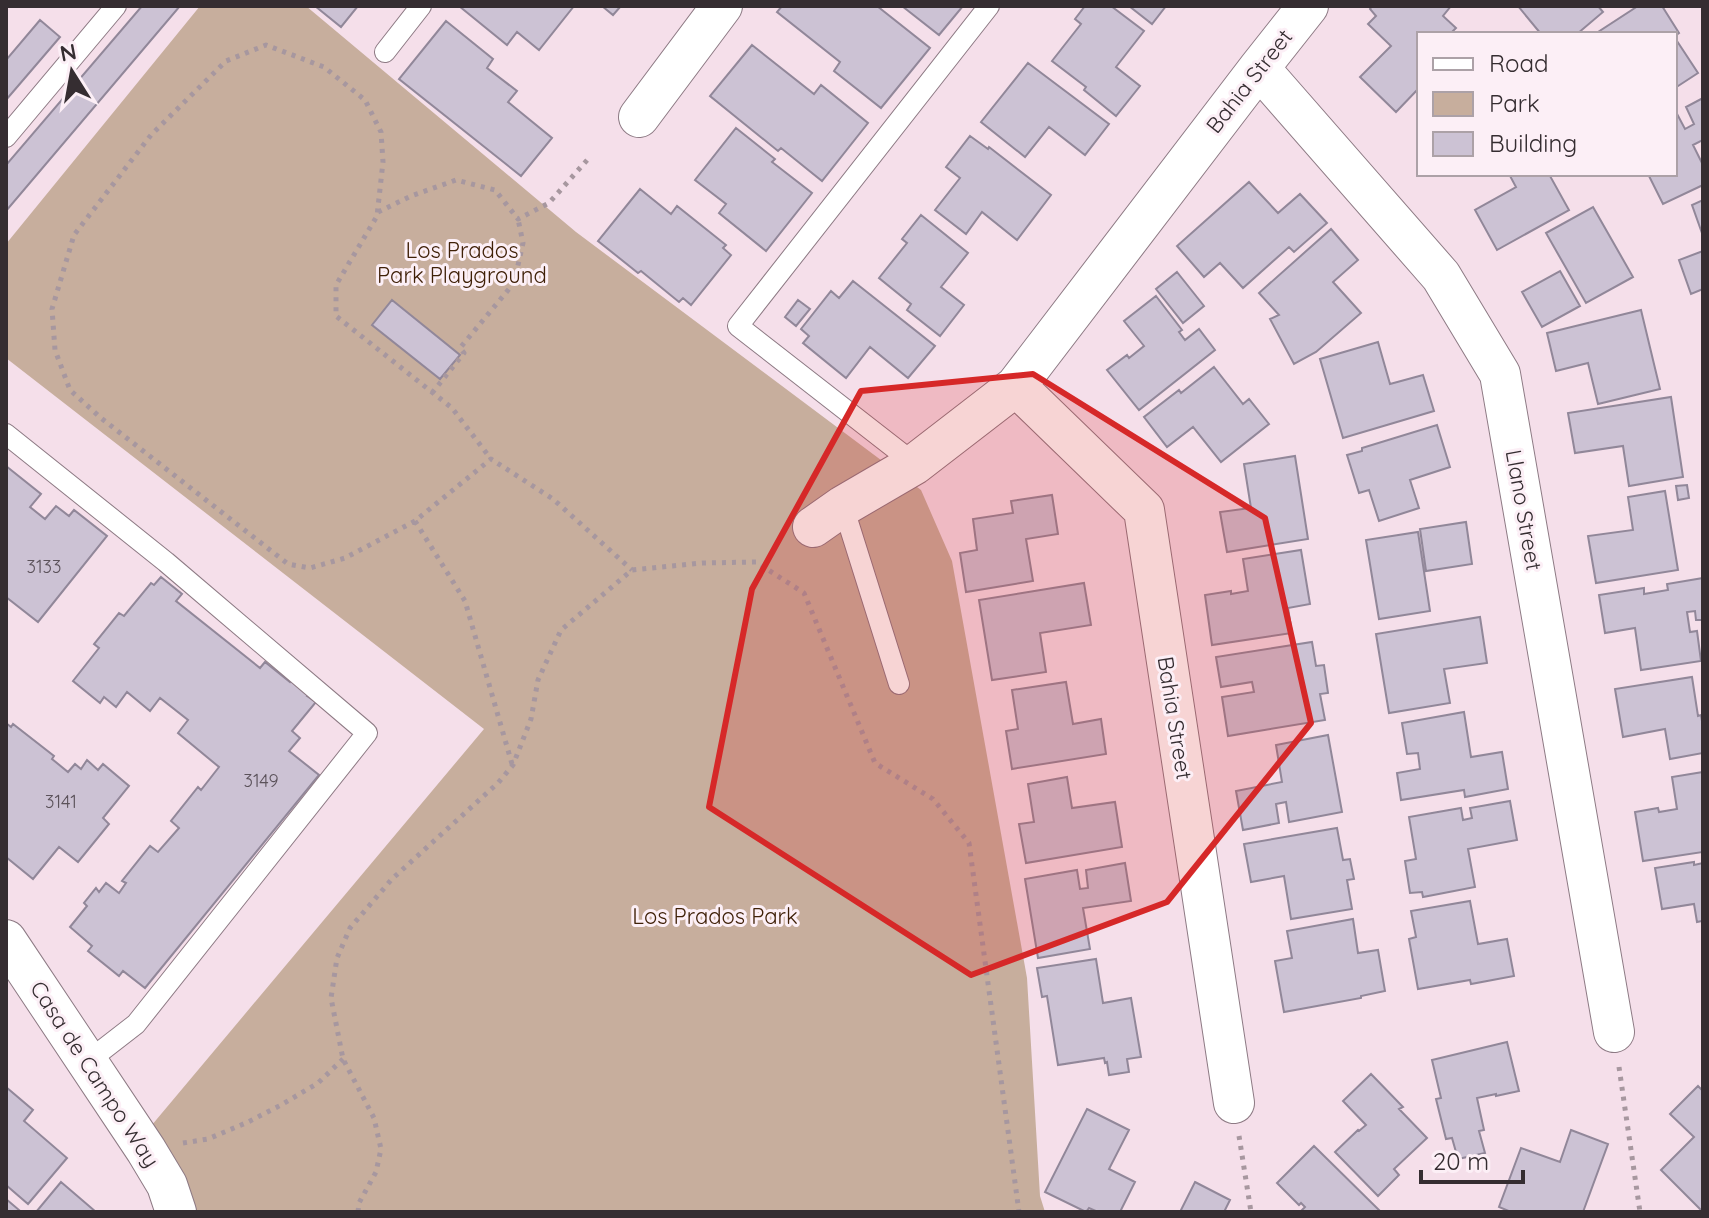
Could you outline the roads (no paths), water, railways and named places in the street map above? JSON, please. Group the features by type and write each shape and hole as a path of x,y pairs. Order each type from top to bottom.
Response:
{"street":[{"path":"639,117 722,6"},
{"name":"Bahia Street","path":"828,517 915,464 1016,386 1308,6"},
{"name":"Llano Street","path":"1259,68 1441,276 1500,374 1614,1032"},
{"name":"Bahia Street","path":"1016,386 1144,510 1234,1103"},
{"name":"Casa de Campo Way","path":"7,943 146,1150 167,1185 176,1212"}],"lane":[{"path":"6,137 116,6"},
{"path":"385,52 421,6"},
{"path":"915,464 738,326 989,6"},
{"path":"6,434 166,562 367,733 136,1024 87,1062"},
{"path":"828,517 899,684"}],"park label":[{"name":"Los Prados Park Playground","path":"462,262"},
{"name":"Los Prados Park","path":"715,916"}]}
